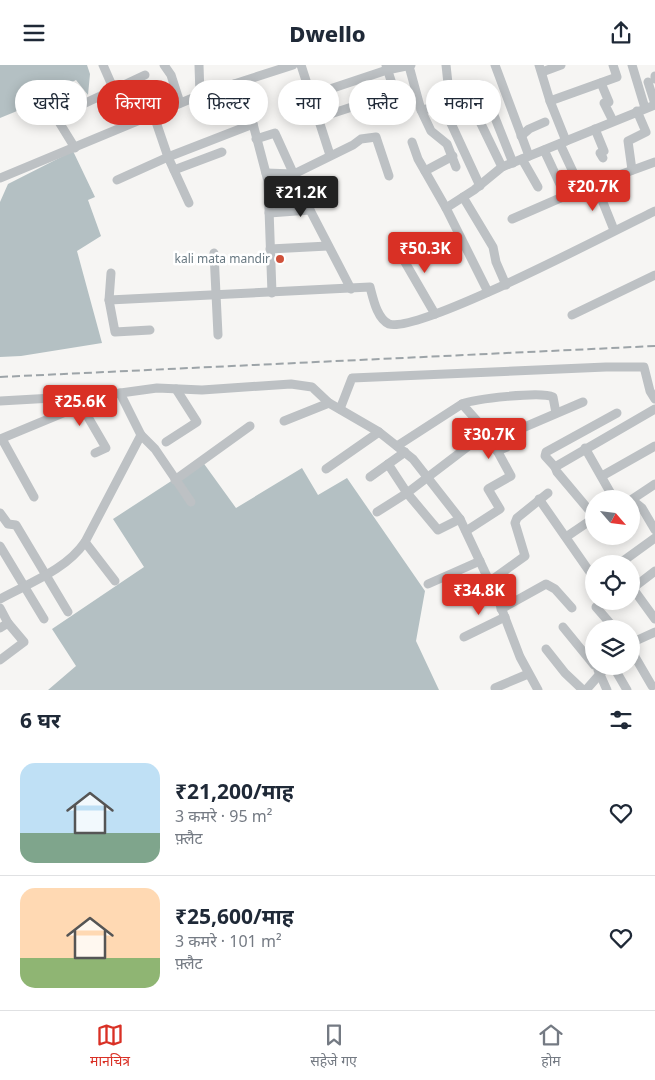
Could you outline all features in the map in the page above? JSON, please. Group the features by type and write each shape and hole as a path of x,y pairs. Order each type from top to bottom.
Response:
{"street":[{"path":"103,65 110,80"},
{"path":"164,65 171,75 180,103 189,99"},
{"path":"199,65 200,80"},
{"path":"246,80 293,65"},
{"path":"301,65 305,80"},
{"path":"339,85 386,68 410,65 421,110 431,131 443,138 456,167"},
{"path":"446,65 448,80"},
{"path":"495,65 538,187"},
{"path":"560,65 540,69 563,143 581,189"},
{"path":"550,101 617,77 613,65"},
{"path":"632,65 638,85 646,132 628,141 632,170"},
{"path":"339,111 395,93 386,68"},
{"path":"135,80 145,75"},
{"path":"446,208 480,185 502,167 655,104 653,79 638,85"},
{"path":"601,83 609,101 604,103 613,121"},
{"path":"74,148 62,128 59,118 62,114 97,98"},
{"path":"421,110 426,109"},
{"path":"521,136 529,129 545,122"},
{"path":"0,178 132,125"},
{"path":"157,125 168,157 189,203"},
{"path":"117,180 168,157 252,125 266,173 272,293"},
{"path":"320,125 330,155"},
{"path":"452,125 480,185"},
{"path":"482,125 502,167"},
{"path":"498,125 513,163"},
{"path":"595,129 604,151 600,153 603,158"},
{"path":"256,139 275,133 310,210 350,289"},
{"path":"266,173 294,174 353,145 361,139 376,137 389,177"},
{"path":"412,143 488,293"},
{"path":"544,150 566,197"},
{"path":"174,170 222,152"},
{"path":"425,171 453,157"},
{"path":"512,219 581,189 655,162"},
{"path":"596,185 614,230"},
{"path":"463,197 493,247 496,262 506,285"},
{"path":"269,213 310,210"},
{"path":"109,300 370,287 379,314 385,322 391,325 435,314 488,293 614,230 654,215"},
{"path":"395,245 435,314"},
{"path":"270,249 328,246"},
{"path":"214,253 218,335"},
{"path":"112,273 109,300 115,332 150,331"},
{"path":"572,315 655,275"},
{"path":"340,409 352,378 606,367 644,367 650,391 655,399"},
{"path":"0,401 106,395 157,388 243,389 291,384 312,387 329,403 379,432 405,452 427,476 460,519 535,689"},
{"path":"166,442 197,422 176,389"},
{"path":"120,393 141,435 156,449 191,502"},
{"path":"34,497 1,439 106,395"},
{"path":"397,446 462,405 508,397 544,395 553,397 556,413"},
{"path":"498,451 507,447 514,432 583,402"},
{"path":"284,421 329,403"},
{"path":"81,405 106,448 95,453"},
{"path":"462,405 487,432 511,476 488,489 500,509 466,531"},
{"path":"555,467 655,409"},
{"path":"585,506 555,467 547,460 546,452 617,413"},
{"path":"175,480 250,426"},
{"path":"326,469 379,432"},
{"path":"377,512 407,493 487,432"},
{"path":"0,599 48,575 77,553 85,542 141,435"},
{"path":"602,476 655,446"},
{"path":"585,448 609,490"},
{"path":"370,477 405,452"},
{"path":"388,464 407,493 438,530 460,519"},
{"path":"640,494 655,484"},
{"path":"489,582 525,556 515,523 517,518 548,493"},
{"path":"539,499 585,565"},
{"path":"640,507 655,530"},
{"path":"0,513 8,524 16,525 48,575 68,612"},
{"path":"566,537 585,523"},
{"path":"631,555 655,537"},
{"path":"85,542 115,581"},
{"path":"0,546 44,619"},
{"path":"428,585 480,561"},
{"path":"640,581 655,571"},
{"path":"464,637 546,584 555,589 572,608"},
{"path":"640,598 655,619"},
{"path":"0,607 8,623 24,642 0,660"},
{"path":"598,610 607,620"},
{"path":"0,628 8,623"},
{"path":"563,627 585,652"},
{"path":"640,639 655,632"},
{"path":"546,649 565,673 585,690 595,675"},
{"path":"640,665 652,686"},
{"path":"495,688 528,674"},
{"path":"602,675 607,690"},
{"path":"618,675 627,690"}],"shaded area":[{"path":"0,65 87,65 90,74 88,95 87,80 15,80 15,112 0,118"},
{"path":"73,151 95,197 88,200 101,236 77,251 102,343 21,356 0,357 0,202 8,184"},
{"path":"202,461 236,508 302,468 318,495 347,478 425,591 416,641 439,690 48,690 76,666 52,629 144,567 113,519"}],"railway":[{"path":"0,377 655,346"}],"place":[{"name":"kali mata mandir","path":"280,259"}]}
